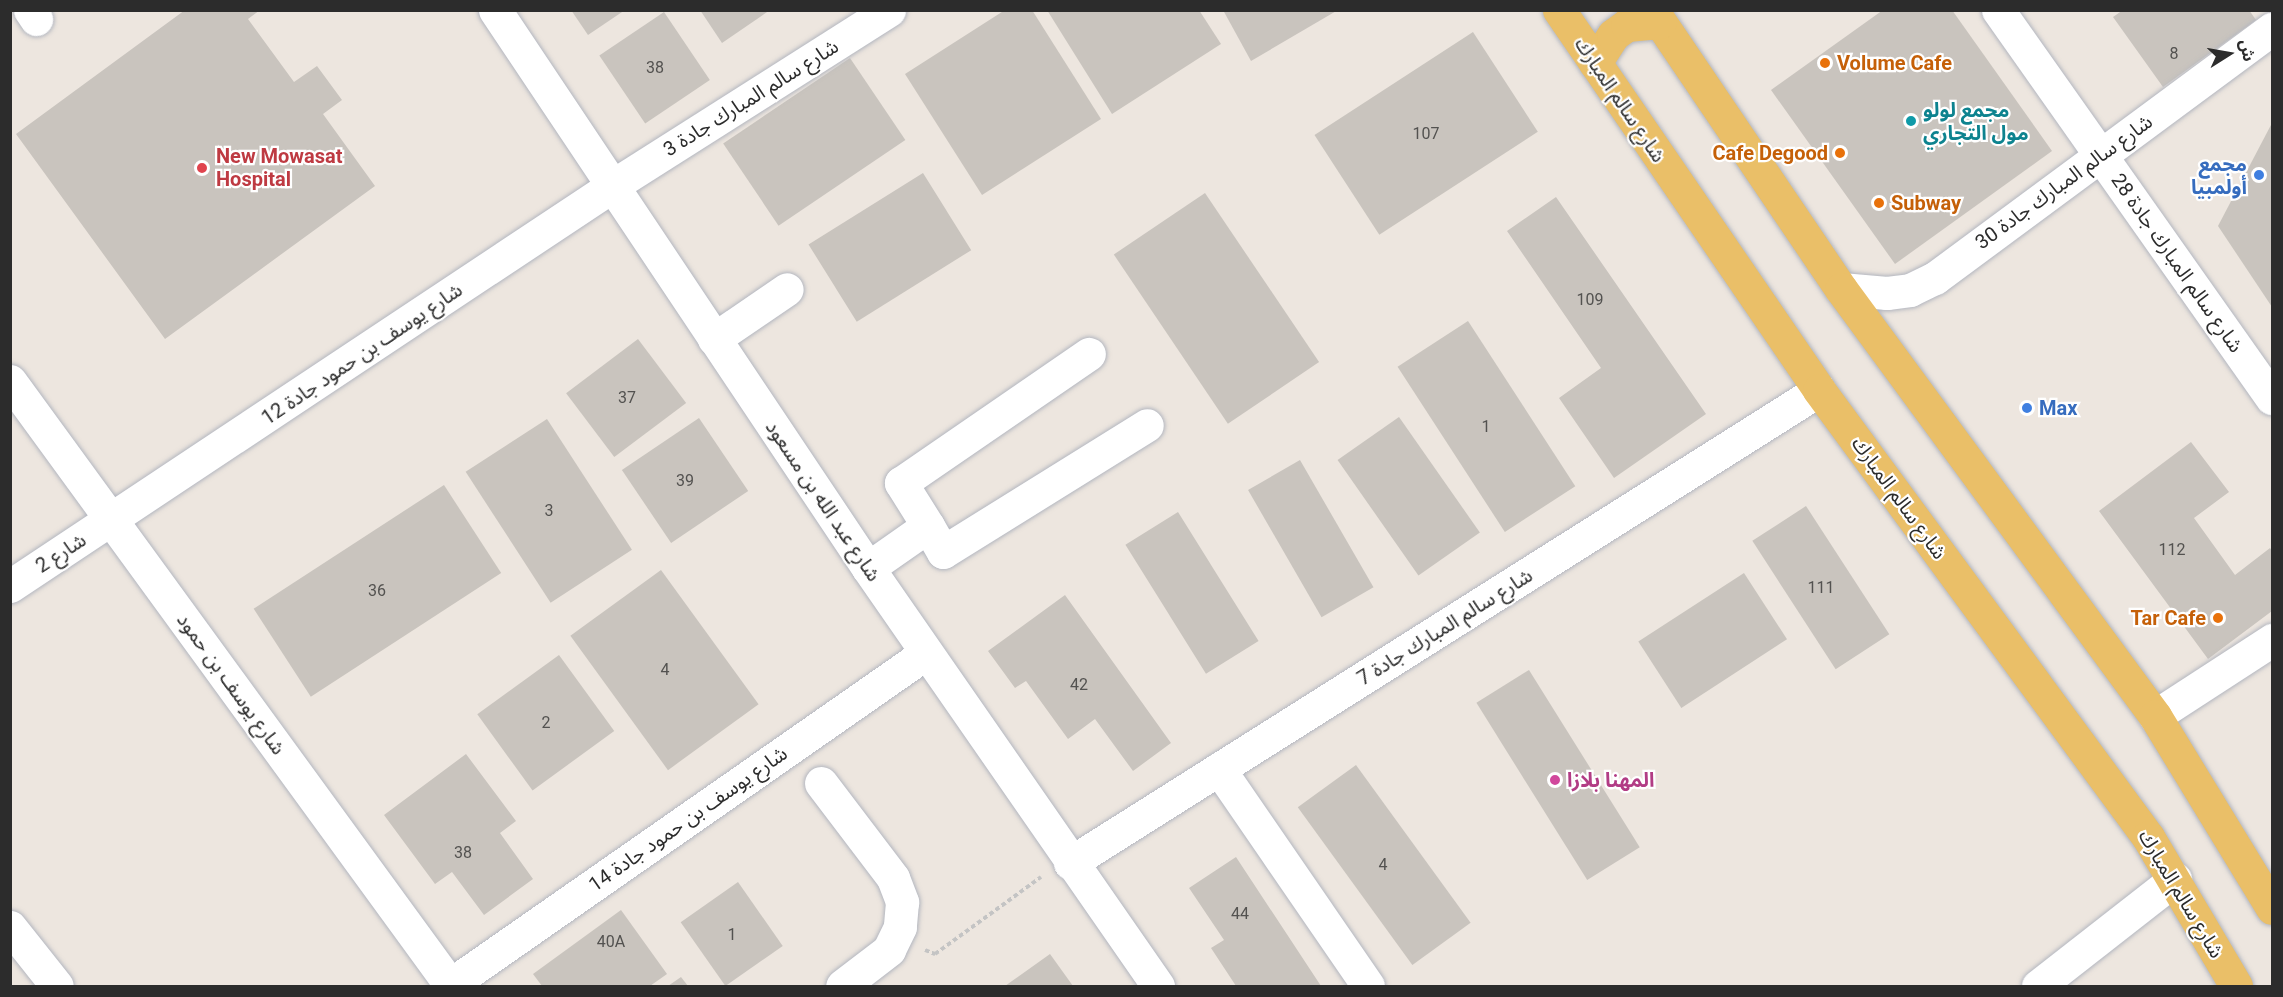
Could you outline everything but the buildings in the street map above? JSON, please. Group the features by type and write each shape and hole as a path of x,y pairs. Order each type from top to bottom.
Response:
{"main road":[{"name":"شارع سالم المبارك","path":"1559,10 1819,390 2148,837 2175,879 2236,987"},
{"path":"1595,63 1613,35 1627,25 1656,16 1841,289 2155,716 2272,908"}],"street":[{"name":"شارع عبد الله بن مسعود","path":"495,10 868,568 1158,987"},
{"name":"شارع سالم المبارك جادة 3","path":"612,186 889,10"},
{"name":"شارع سالم المبارك جادة 28","path":"1998,10 2272,398"},
{"name":"شارع سالم المبارك جادة 30","path":"1841,289 1887,293 1910,290 1935,278 2272,29"},
{"name":"شارع يوسف بن حمود جادة 12","path":"112,521 612,186"},
{"path":"714,339 787,289"},
{"path":"1089,354 901,483 943,552 1147,425"},
{"name":"شارع يوسف بن حمود","path":"10,381 451,986"},
{"name":"شارع سالم المبارك جادة 7","path":"1069,861 1219,769 1819,390"},
{"name":"شارع 2","path":"10,586 112,521"},
{"path":"868,568 928,526"},
{"path":"2155,716 2272,640"},
{"name":"شارع يوسف بن حمود جادة 14","path":"451,986 926,653"},
{"path":"1219,769 1368,987"},
{"path":"821,783 899,890 902,915 896,939 880,959 842,987"},
{"path":"2038,987 2175,879"},
{"path":"10,927 57,987"}],"path":[{"path":"896,939 935,954 1069,861"}],"place":[{"name":"Volume Cafe","path":"1825,63"},
{"name":"مجمع لولو مول التجاري","path":"1911,121"},
{"name":"Cafe Degood","path":"1840,153"},
{"name":"New Mowasat Hospital","path":"202,168"},
{"name":"مجمع أولمبيا","path":"2259,175"},
{"name":"Subway","path":"1879,203"},
{"name":"Max","path":"2027,408"},
{"name":"Tar Cafe","path":"2218,618"},
{"name":"المهنا بلازا","path":"1555,780"}]}
